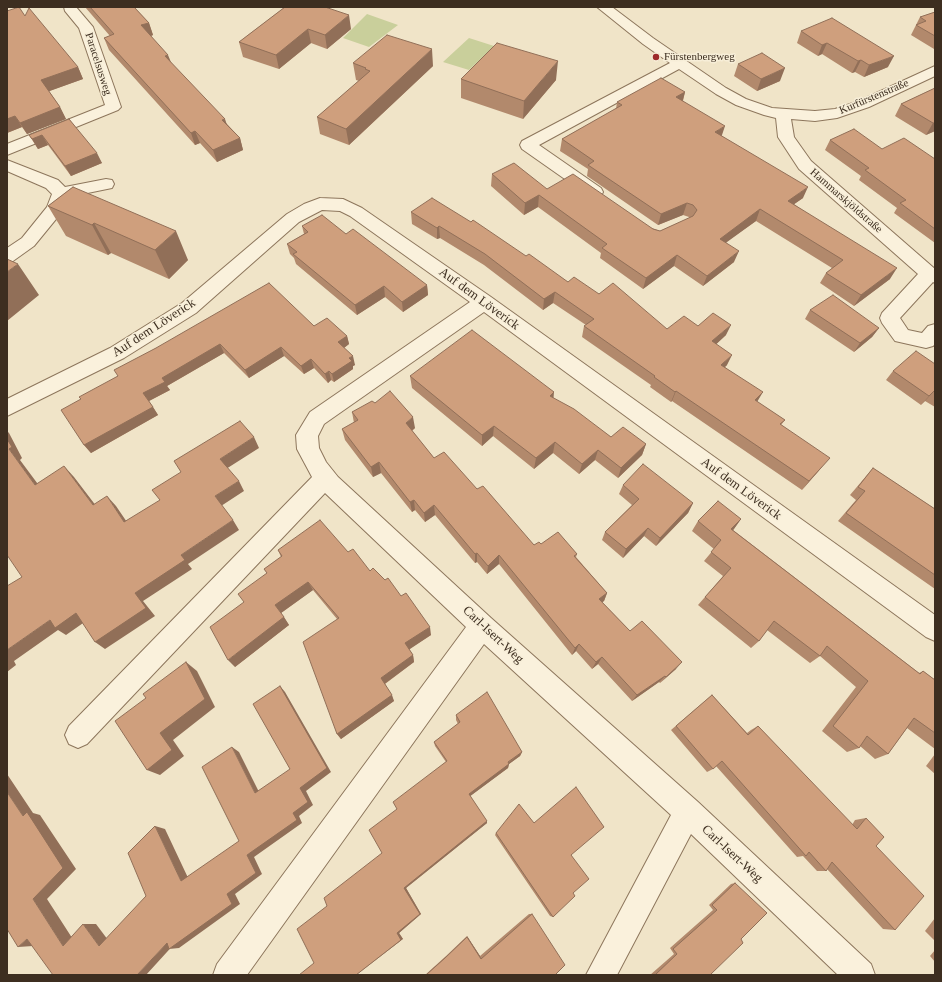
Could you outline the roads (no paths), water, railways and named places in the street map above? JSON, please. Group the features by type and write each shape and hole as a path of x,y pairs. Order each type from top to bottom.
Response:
{"street":[{"name":"Kurfürstenstraße","path":"604,7 721,91 741,102 783,114 815,116 837,113 864,104 935,70"},
{"name":"Paracelsusweg","path":"7,150 113,107 86,27 70,8"},
{"path":"605,199 528,145 680,63"},
{"name":"Hammarskjöldstraße","path":"783,114 786,137 805,165 932,275 889,318 902,336 926,341 935,332"},
{"path":"7,165 52,184 61,193"},
{"path":"61,193 106,184"},
{"path":"7,257 28,242 55,209 61,193"},
{"name":"Auf dem Löverick","path":"7,408 117,353 189,308 293,218 320,204 343,206 356,212 484,302 935,629"},
{"name":"Carl-Isert-Weg","path":"484,302 317,418 307,435 308,448 318,468 326,478 482,626 688,812 860,975"},
{"path":"78,735 326,478"},
{"path":"228,975 482,626"},
{"path":"601,975 688,812"}],"place":[{"name":"Fürstenbergweg","path":"656,57"}]}
